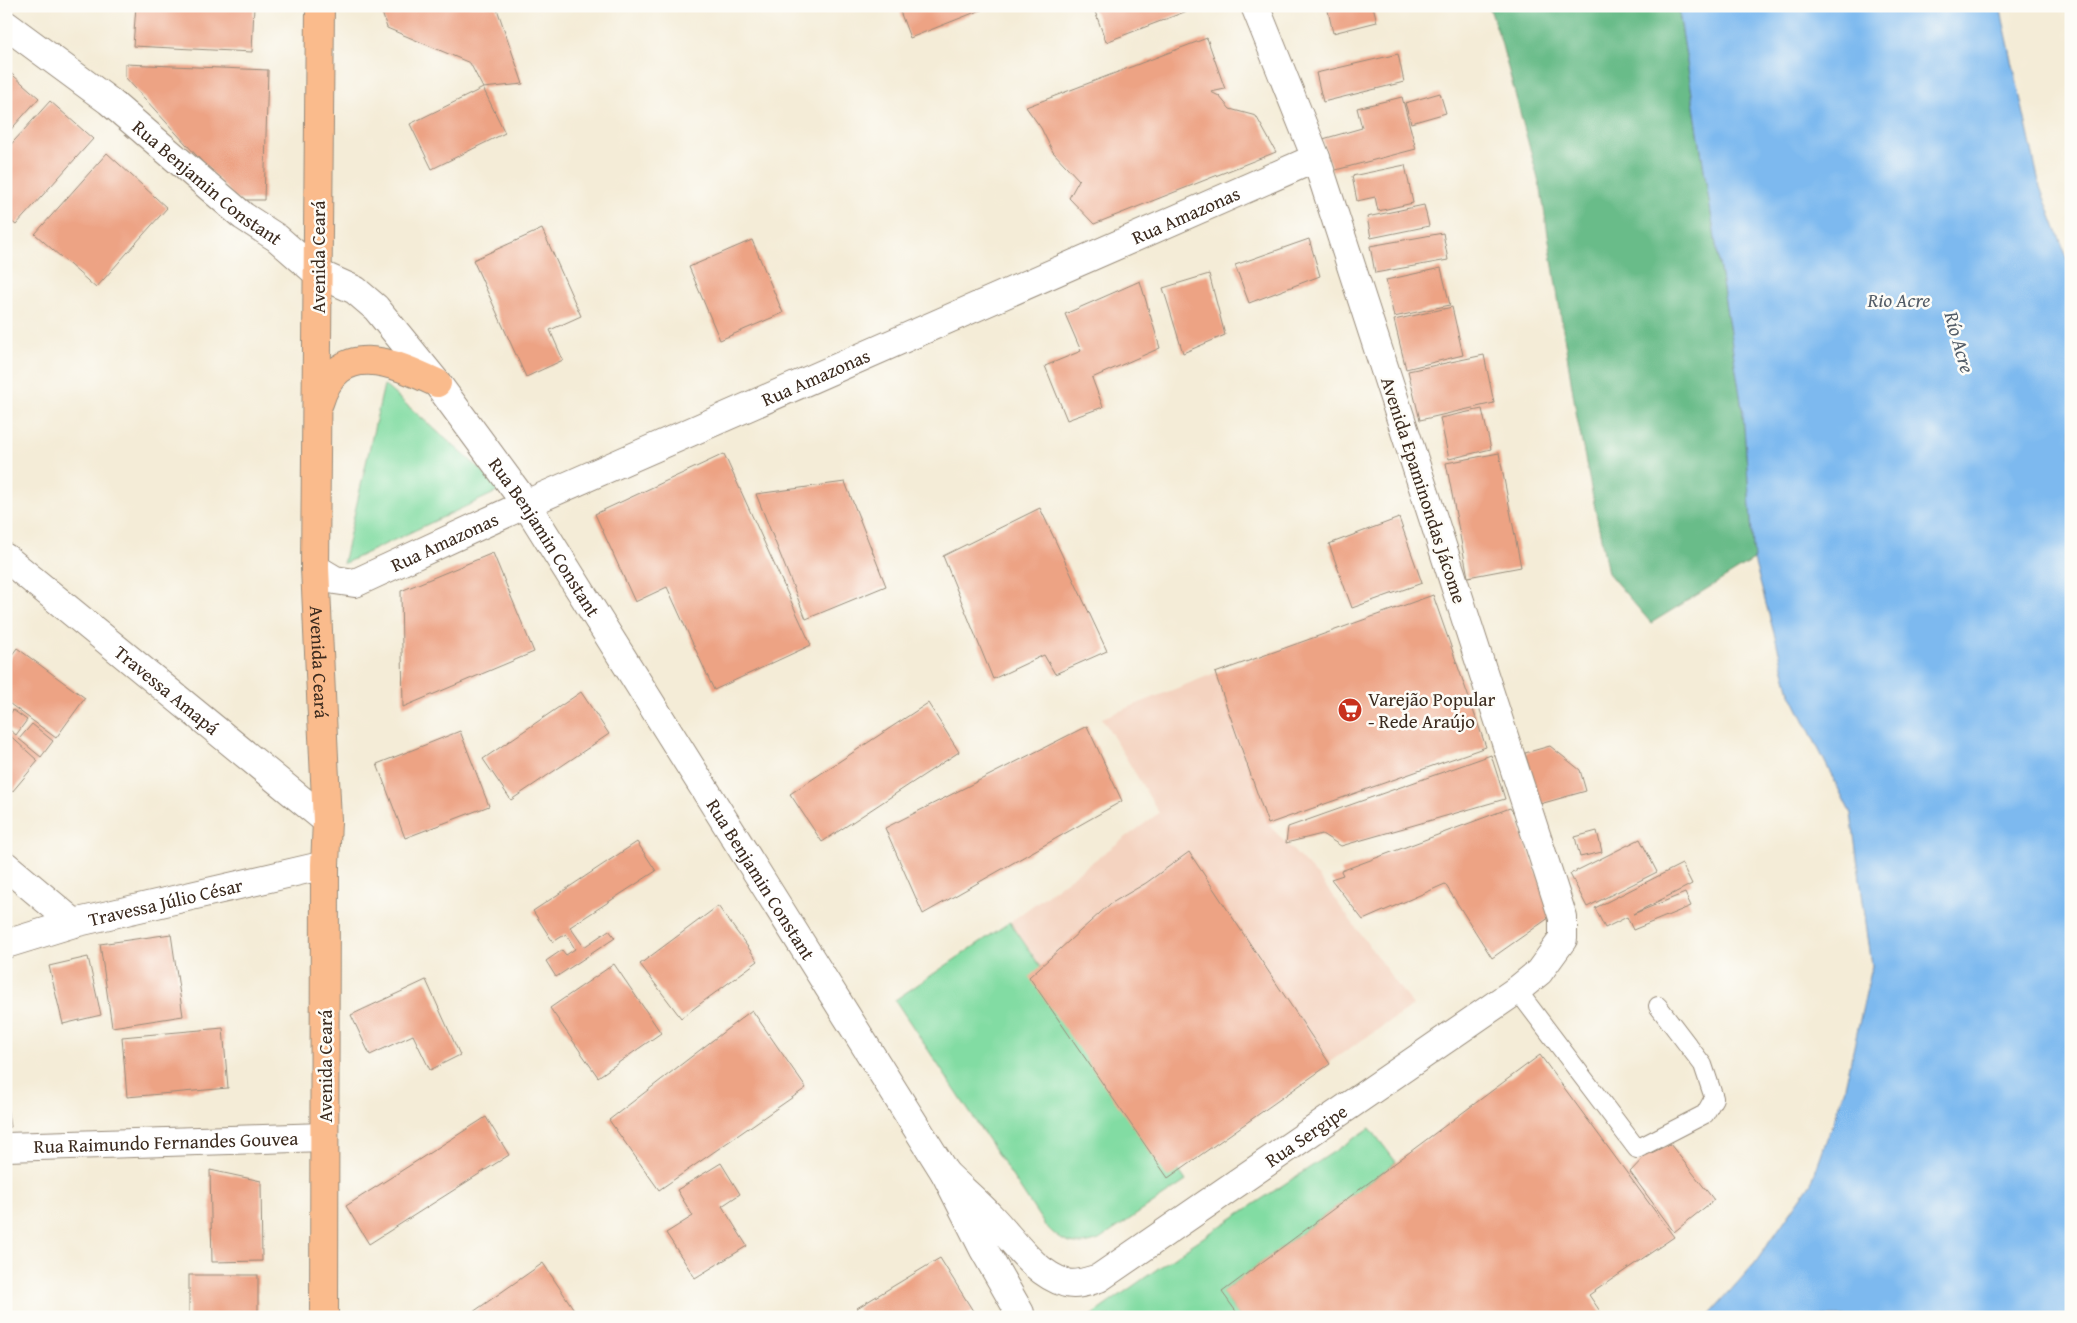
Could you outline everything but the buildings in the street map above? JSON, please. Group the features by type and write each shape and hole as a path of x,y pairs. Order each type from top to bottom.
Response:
{"main road":[{"name":"Avenida Ceará","path":"320,6 317,273 318,409 315,568 327,821 325,865 324,1317"},
{"path":"318,409 324,385 335,372 355,362 374,360 401,366 437,383"}],"street":[{"name":"Avenida Epaminondas Jácome","path":"1255,6 1316,158 1563,918 1563,939 1539,972"},
{"name":"Rua Benjamin Constant","path":"6,25 109,101 243,216 277,238 317,273 355,290 376,308 437,383 526,504 944,1172 1017,1315"},
{"name":"Rua Amazonas","path":"315,568 335,580 355,582 526,504 1316,158"},
{"name":"Travessa Amapá","path":"6,558 327,821"},
{"name":"Travessa Júlio César","path":"6,944 74,923 325,865"},
{"path":"6,866 74,923"},
{"name":"Rua Sergipe","path":"1067,1284 1081,1284 1099,1278 1517,990 1539,972"},
{"name":"Rua Raimundo Fernandes Gouvea","path":"6,1147 324,1137"},
{"name":"Rua Benjamin Constant","path":"944,1172 989,1215 1035,1265 1052,1277 1067,1284"}],"lane":[{"path":"1517,990 1637,1149 1705,1114 1714,1098 1702,1065 1658,1006"}],"shaded area":[{"path":"1215,673 1268,824 1321,880 1413,1006 1175,1165 1010,922 1159,813 1102,718"}],"green space":[{"path":"1489,6 1678,6 1743,414 1754,560 1651,623 1608,573 1577,418 1541,190 1500,38"},
{"path":"384,385 503,489 343,564"},
{"path":"1010,922 1186,1181 1099,1240 1090,1243 1075,1244 1062,1240 1044,1224 895,1000"},
{"path":"1370,1128 1396,1162 1222,1292 1240,1317 1089,1317 1187,1248"}],"water":[{"name":"Rio Acre","path":"1678,6 2000,6 2040,187 2071,268 2071,1317 1707,1317 1755,1263 1811,1183 1844,1091 1872,966 1851,814 1790,692 1754,560 1743,414"}],"place":[{"name":"Varejão Popular - Rede Araújo","path":"1350,710"}],"water label":[{"name":"Río Acre","path":"1960,342"}]}
